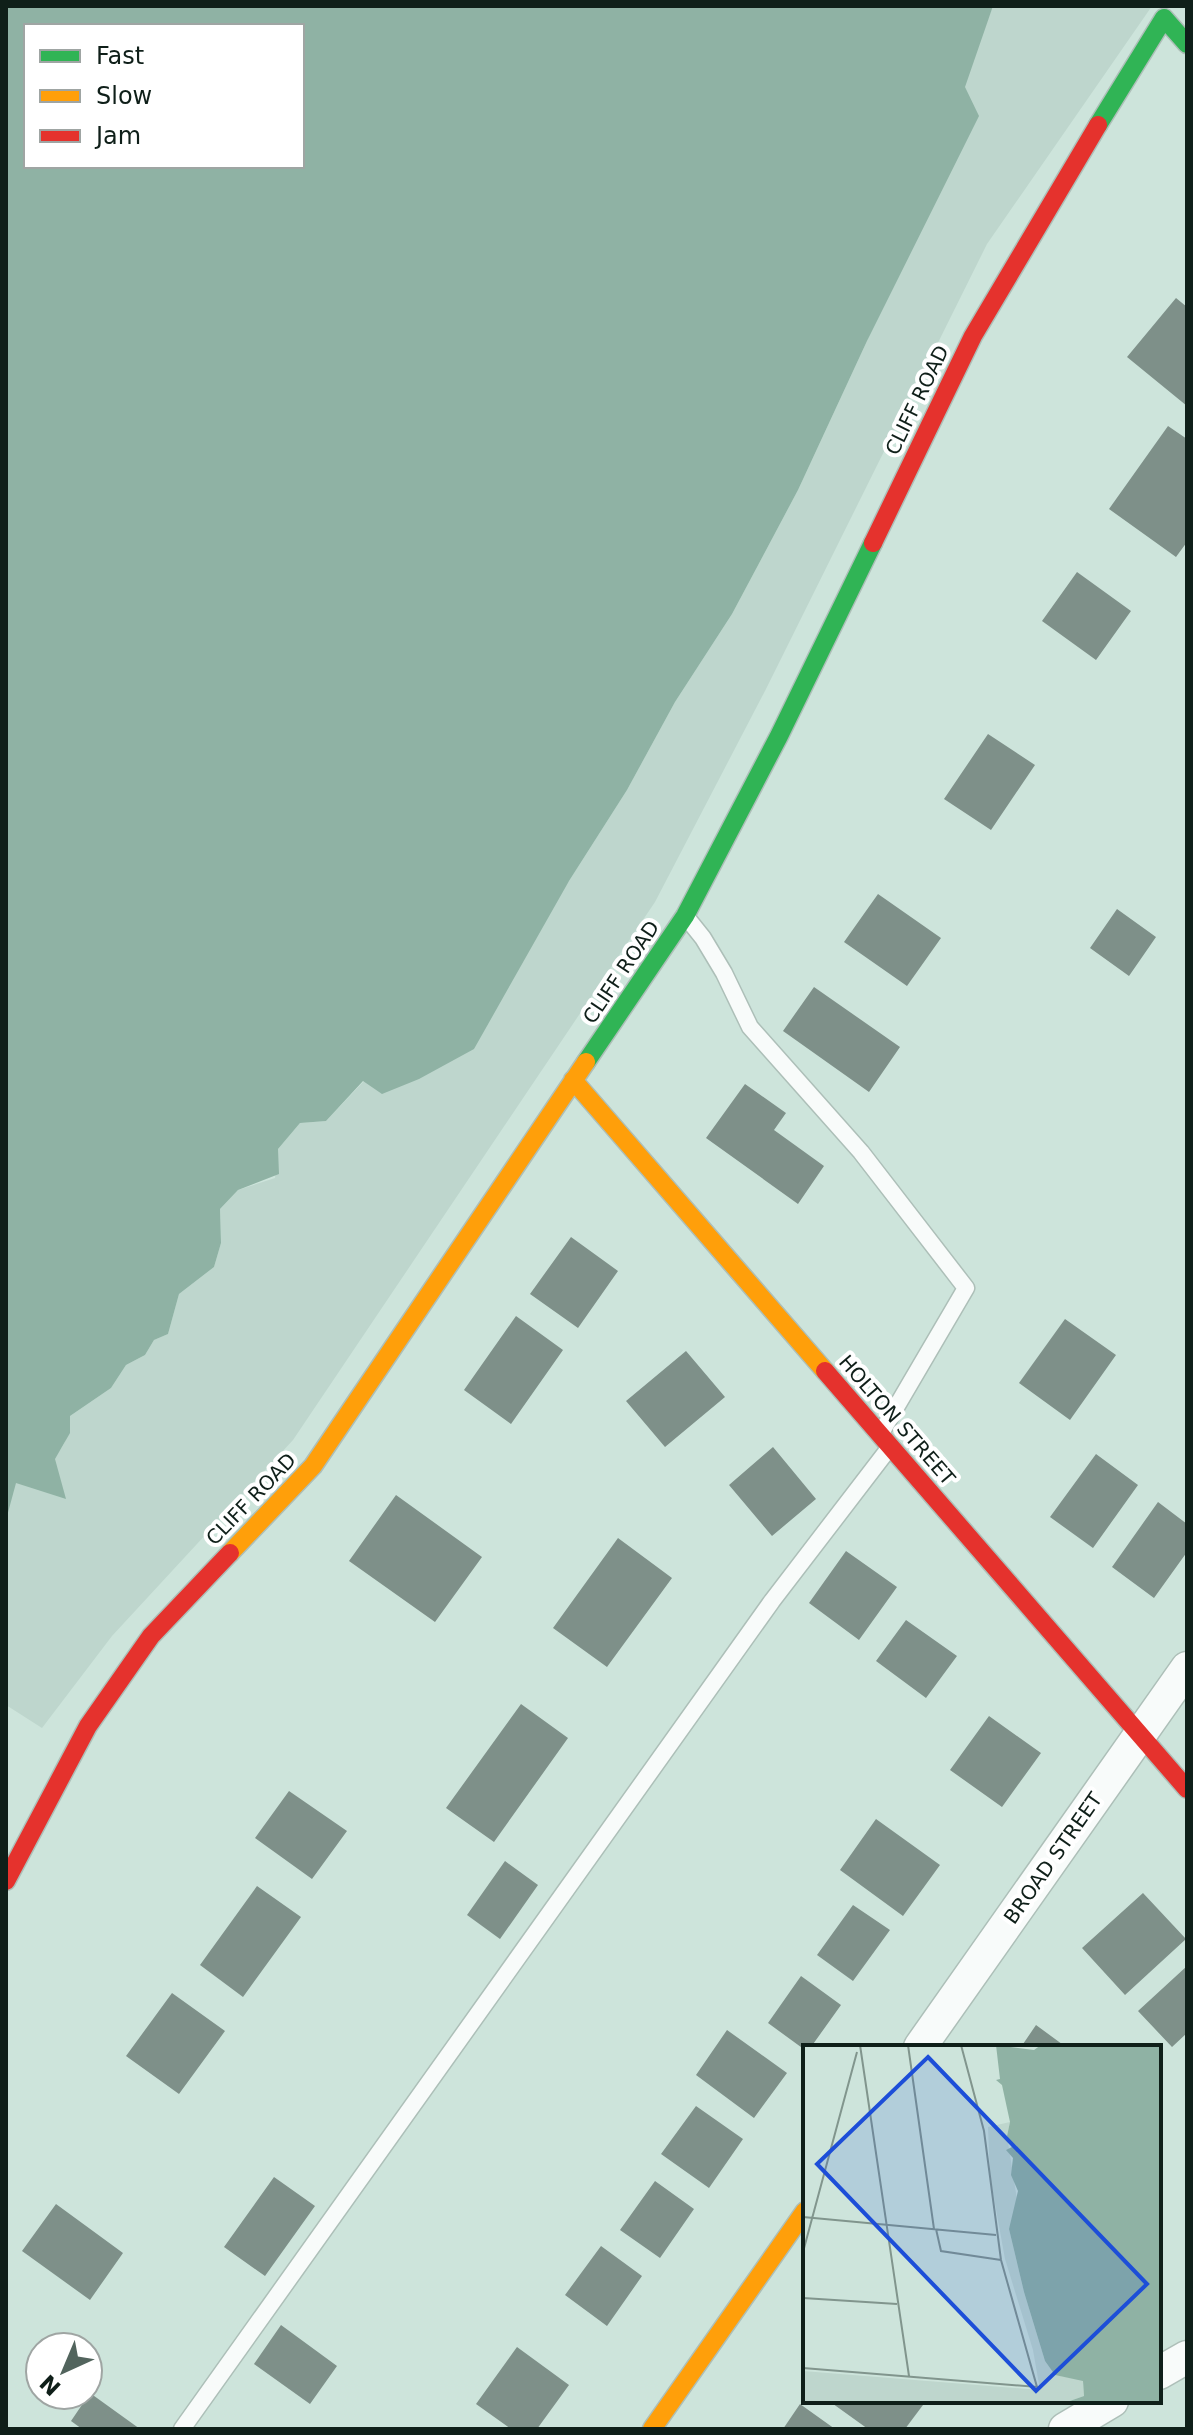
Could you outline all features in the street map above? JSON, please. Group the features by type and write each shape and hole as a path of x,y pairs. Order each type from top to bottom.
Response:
{"street":[{"name":"CLIFF ROAD","path":"6,1881 88,1726 151,1636 313,1466 685,916 779,736 973,336 1063,181 1164,18 1187,44"},
{"name":"HOLTON STREET","path":"573,1080 1187,1789"},
{"name":"BROAD STREET","path":"921,2045 1187,1668"},
{"path":"652,2429 803,2214"},
{"path":"1161,2372 1187,2357"},
{"path":"1065,2429 1109,2403"}],"lane":[{"path":"182,2429 886,1440 966,1288 861,1152 750,1027 724,973 703,938 685,916"}],"shaded area":[{"path":"6,6 993,6 965,87 979,116 867,341 798,490 732,614 675,702 627,790 569,881 474,1049 419,1079 382,1094 363,1081 326,1121 300,1123 278,1149 279,1174 238,1190 220,1209 221,1243 214,1267 179,1294 168,1334 154,1340 145,1355 126,1365 111,1388 70,1416 70,1433 55,1459 66,1499 16,1483 6,1520"},
{"path":"993,6 1152,6 987,244 766,689 655,902 293,1440 112,1636 42,1728 6,1705 6,1512 15,1483 46,1464 60,1450 69,1430 70,1416 111,1388 126,1365 145,1355 154,1340 168,1334 179,1294 214,1267 221,1243 220,1209 238,1190 275,1178 278,1149 300,1123 326,1121 569,881 627,790 675,702 732,614 798,490 867,341"}],"building":[{"path":"1176,298 1187,307 1187,406 1127,357"},
{"path":"1168,426 1187,439 1187,542 1176,557 1109,509"},
{"path":"1077,572 1131,611 1096,660 1042,621"},
{"path":"988,734 1035,765 991,830 944,799"},
{"path":"878,894 941,938 907,986 844,942"},
{"path":"1117,909 1156,937 1129,976 1090,948"},
{"path":"814,987 900,1047 869,1092 783,1031"},
{"path":"745,1084 786,1113 774,1130 824,1166 798,1204 706,1138"},
{"path":"571,1237 618,1271 578,1328 530,1294"},
{"path":"516,1316 563,1350 511,1424 464,1390"},
{"path":"1065,1319 1116,1355 1070,1420 1019,1383"},
{"path":"686,1351 725,1397 665,1447 626,1401"},
{"path":"773,1447 816,1499 772,1536 729,1485"},
{"path":"1096,1454 1138,1485 1093,1548 1050,1517"},
{"path":"396,1495 482,1557 435,1622 349,1561"},
{"path":"1158,1502 1187,1524 1187,1552 1154,1598 1112,1567"},
{"path":"618,1538 672,1578 607,1667 553,1628"},
{"path":"846,1551 897,1587 859,1640 809,1603"},
{"path":"906,1620 957,1656 926,1698 876,1661"},
{"path":"521,1704 568,1738 494,1842 446,1808"},
{"path":"989,1716 1041,1753 1002,1807 950,1770"},
{"path":"289,1791 347,1831 312,1879 255,1838"},
{"path":"876,1819 940,1865 903,1916 840,1870"},
{"path":"505,1861 538,1885 500,1939 467,1915"},
{"path":"257,1886 301,1917 243,1997 200,1965"},
{"path":"1143,1893 1186,1939 1125,1995 1082,1948"},
{"path":"853,1905 890,1930 853,1981 817,1955"},
{"path":"1187,1966 1187,2033 1172,2047 1138,2011"},
{"path":"801,1976 841,2005 812,2045 803,2045 803,2049 768,2023"},
{"path":"172,1993 225,2031 179,2094 126,2056"},
{"path":"1036,2025 1063,2045 1022,2045"},
{"path":"727,2030 787,2073 754,2118 696,2075"},
{"path":"696,2106 743,2139 709,2188 661,2154"},
{"path":"274,2177 315,2206 265,2276 224,2247"},
{"path":"655,2181 694,2209 660,2258 620,2230"},
{"path":"56,2204 123,2253 90,2300 22,2251"},
{"path":"601,2246 642,2276 607,2326 565,2295"},
{"path":"281,2325 337,2366 310,2404 254,2364"},
{"path":"517,2347 569,2385 537,2429 511,2429 476,2404"},
{"path":"104,2403 140,2429 82,2429 71,2421 78,2411 104,2411"},
{"path":"832,2403 924,2403 905,2429 868,2429"},
{"path":"800,2404 835,2429 783,2429"}],"traffic: fast":[{"path":"1098,125 1164,18 1187,44"},
{"path":"586,1062 685,916 779,736 873,543"}],"traffic: slow":[{"path":"230,1553 313,1466 586,1062"},
{"path":"573,1080 825,1371"},
{"path":"652,2429 803,2214"}],"traffic: jam":[{"path":"873,543 973,336 1098,125"},
{"path":"825,1371 1187,1789"},
{"path":"6,1881 88,1726 151,1636 230,1553"}]}
